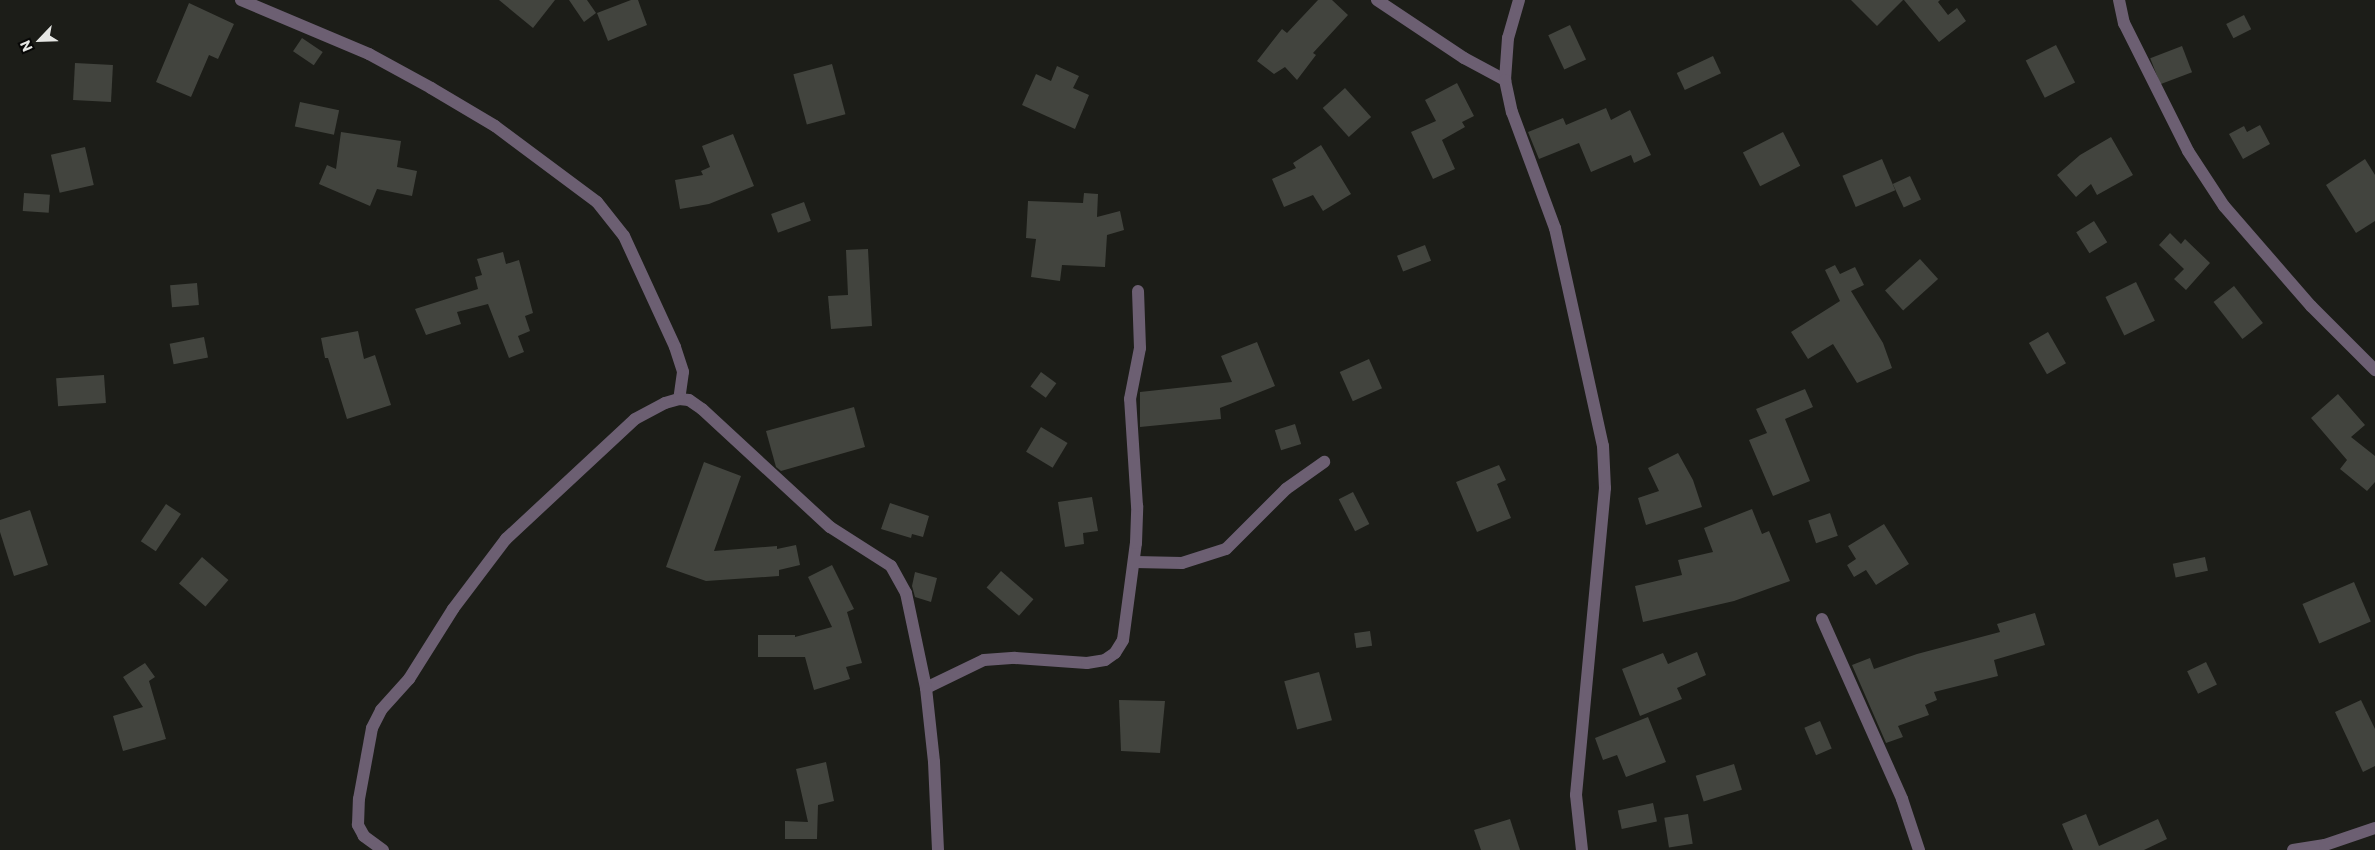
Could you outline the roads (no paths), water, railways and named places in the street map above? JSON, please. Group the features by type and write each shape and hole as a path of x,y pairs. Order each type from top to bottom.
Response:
{"street":[{"path":"241,0 369,54 431,88 495,126 597,202 624,236 675,347 683,372 679,400"},
{"path":"1378,0 1464,58 1505,80"},
{"path":"1519,0 1508,38 1505,80 1512,112 1555,228 1602,446 1605,488 1576,795 1582,850"},
{"path":"2119,0 2124,23 2188,151 2224,206 2311,306 2375,370"},
{"path":"926,688 984,660 1015,658 1087,663 1104,660 1115,653 1123,640 1134,562 1138,506 1130,399 1140,348 1138,291"},
{"path":"383,850 364,836 358,825 359,799 372,728 381,710 409,679 453,609 506,539 634,418 665,403 679,400 689,400 702,408 830,527 891,566 906,593 926,688 934,762 938,850"},
{"path":"1134,562 1182,563 1226,549 1286,489 1324,462"},
{"path":"1822,619 1902,799 1918,839 1919,850"},
{"path":"2293,850 2326,847 2375,828"}]}
